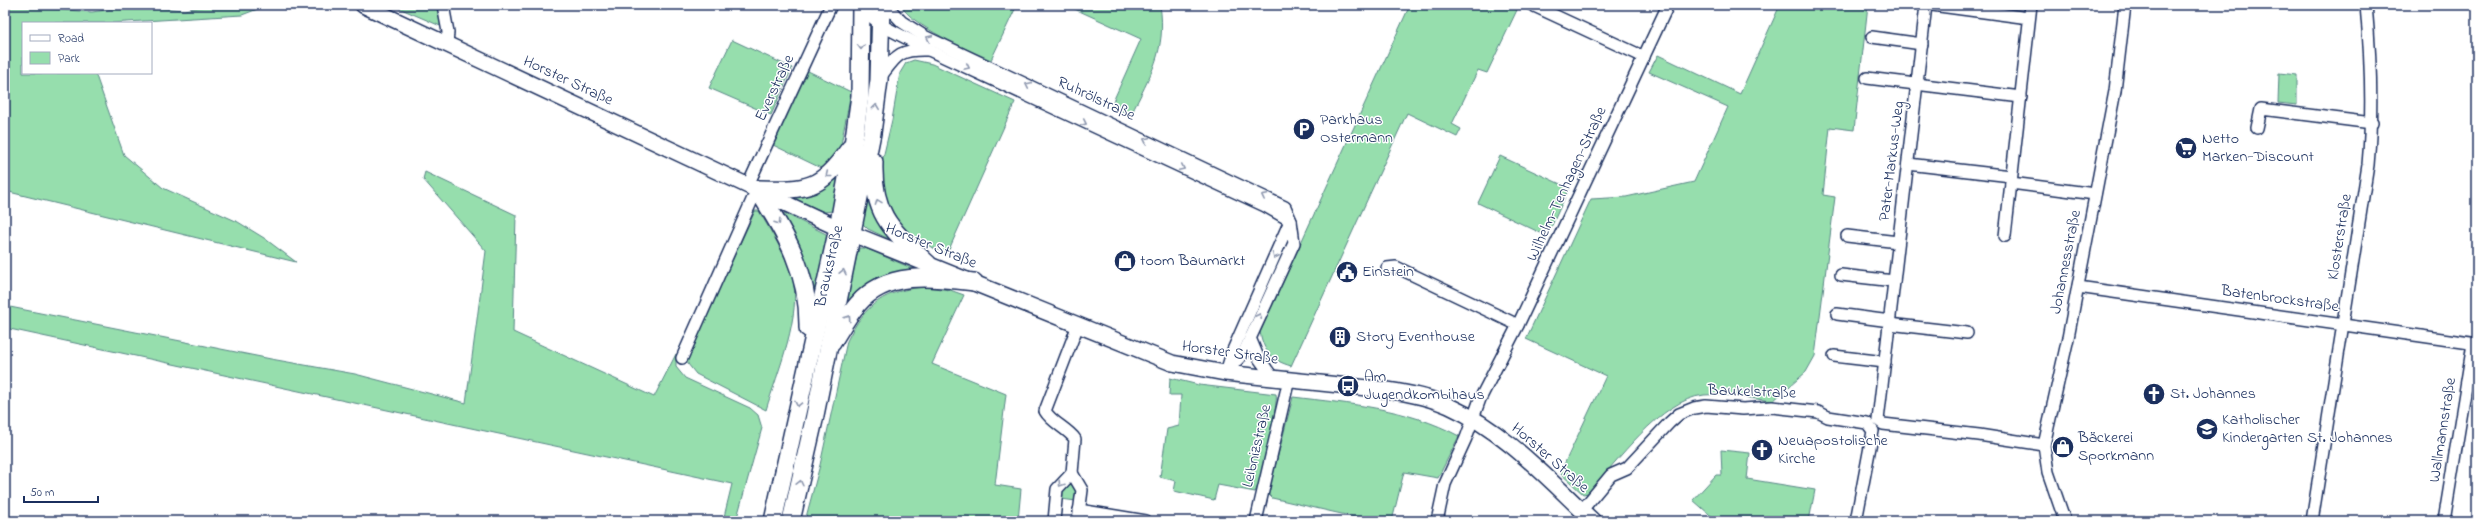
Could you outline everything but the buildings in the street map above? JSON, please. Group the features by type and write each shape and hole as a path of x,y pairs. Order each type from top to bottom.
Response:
{"main road":[{"name":"Horster Straße","path":"363,5 845,231 1172,363 1225,373 1412,394 1448,406 1473,418 1535,467 1593,521"},
{"name":"Braukstraße","path":"773,521 806,366 872,134 879,80 881,5"},
{"name":"Braukstraße","path":"791,521 814,420 827,351 845,231 853,145 860,96 861,6"},
{"path":"872,134 876,197 888,225 928,264"},
{"path":"753,187 794,190 809,187 833,172 853,145"},
{"path":"753,187 786,234 800,271 808,308 806,366"},
{"path":"827,351 857,304 867,295 892,282 930,278 974,282"}],"street":[{"path":"442,5 448,32 447,44"},
{"name":"Everstraße","path":"753,187 831,5"},
{"name":"Ruhrölstraße","path":"886,5 902,22 924,36 1285,207 1290,221 1294,243 1243,354 1225,373"},
{"path":"1532,5 1644,57"},
{"name":"Wilhelm-Tenhagen-Straße","path":"1437,521 1444,484 1480,399 1518,325 1668,5"},
{"name":"Pater-Markus-Weg","path":"1926,5 1918,84 1878,416 1881,423 1979,434 2044,445"},
{"path":"1932,5 2029,18"},
{"path":"2005,236 2031,5"},
{"name":"Johannesstraße","path":"2065,521 2048,472 2044,445 2078,287 2115,91 2125,5"},
{"name":"Klosterstraße","path":"2312,521 2344,324 2372,123 2366,5"},
{"name":"Braukstraße","path":"861,6 881,25 932,51"},
{"path":"1872,37 1922,44"},
{"path":"879,80 899,54 910,50 932,51"},
{"name":"Ruhrölstraße","path":"932,51 1265,206 1290,221"},
{"name":"Pater-Markus-Weg","path":"1867,78 1918,84"},
{"path":"1918,84 2021,97"},
{"path":"2256,128 2261,108 2372,123"},
{"path":"1908,164 2095,194"},
{"path":"682,358 753,187"},
{"path":"1225,373 1233,350 1290,221"},
{"name":"Pater-Markus-Weg","path":"1847,236 1898,242"},
{"path":"1387,268 1396,268 1518,325"},
{"path":"1841,275 1894,281"},
{"name":"Batenbrockstraße","path":"2078,287 2475,344"},
{"path":"1837,314 1890,323 1967,333"},
{"path":"1078,325 1045,412 1049,418 1068,430 1075,439 1072,473 1082,490 1079,516 1146,521"},
{"path":"1250,338 1258,357 1273,378"},
{"name":"Wallmannstraße","path":"2444,521 2475,344"},
{"path":"1834,356 1885,362"},
{"name":"Leibnizstraße","path":"1256,521 1289,379"},
{"name":"Baukelstraße","path":"1582,510 1611,475 1627,468 1679,414 1694,408 1706,406 1743,409 1772,407 1818,412 1828,417 1867,422 1873,431 1856,521"},
{"path":"1054,521 1057,489 1072,473"}],"green space":[{"path":"5,5 92,12 134,6 184,10 211,5 268,5 242,15 127,22 22,22 22,74 95,74 124,155 163,188 238,222 264,238 296,262 5,191"},
{"path":"392,5 437,5 440,22 444,24 445,28"},
{"path":"901,5 1017,5 991,60 955,44 928,29 907,13"},
{"path":"1066,5 1160,5 1162,21 1159,49 1150,75 1131,115 1111,106 1141,39"},
{"path":"1410,5 1507,5 1517,10 1487,73 1478,70 1452,124 1461,129 1457,137 1407,113 1291,366 1284,364 1273,358 1266,350 1260,332"},
{"path":"1780,5 1868,5 1854,130 1830,127 1823,195 1835,197 1815,356 1806,372 1773,401 1730,395 1704,395 1688,399 1671,408 1640,434 1588,493 1583,494 1560,473 1606,376 1526,339 1591,199 1626,197 1694,182 1728,107 1649,72 1658,55 1740,94"},
{"path":"872,27 876,32 868,102 868,35"},
{"path":"732,40 792,68 771,115 709,88"},
{"path":"914,60 932,64 1015,102 947,254 918,241 903,230 888,203 882,185 883,158 892,120 900,73 906,63"},
{"path":"806,70 851,92 840,150 825,170 771,144"},
{"path":"2279,73 2297,75 2297,105 2278,103"},
{"path":"1500,156 1569,188 1547,236 1478,203"},
{"path":"425,172 516,215 513,332 654,397 676,354 676,367 685,378 750,408 758,415 762,428 736,521 723,521 732,484 5,328 5,306 271,359 355,374 466,403 486,251 423,179"},
{"path":"839,173 841,175 833,211 824,212 792,198 791,195"},
{"path":"868,192 892,237 889,239 868,229 862,223"},
{"path":"755,211 759,211 782,251 792,276 794,291 792,325 766,410 696,374 688,364 687,359"},
{"path":"784,213 826,234 829,237 814,300 803,253 783,216"},
{"path":"859,248 865,248 916,270 916,273 843,309"},
{"path":"925,287 950,290 964,295 932,364 1006,394 995,485 1021,489 1018,521 805,521 820,465 847,341 861,317 878,301 898,292"},
{"path":"1170,378 1199,385 1276,394 1275,412 1269,443 1258,486 1255,492 1218,485 1214,500 1174,491 1176,481 1160,477 1167,429 1179,426 1181,395 1169,395"},
{"path":"1293,397 1357,405 1399,413 1419,419 1459,436 1438,478 1404,472 1392,521 1372,521 1272,498 1268,494"},
{"path":"1721,450 1750,453 1747,479 1815,490 1809,521 1717,521 1693,500 1716,475 1722,475"},
{"path":"1067,484 1074,485 1078,488 1076,501 1061,499 1062,488"}],"place":[{"name":"Parkhaus Ostermann","path":"1304,129"},
{"name":"Netto Marken-Discount","path":"2186,148"},
{"name":"toom Baumarkt","path":"1125,261"},
{"name":"Einstein","path":"1347,272"},
{"name":"Story Eventhouse","path":"1340,337"},
{"name":"Am Jugendkombihaus","path":"1348,386"},
{"name":"St. Johannes","path":"2154,394"},
{"name":"Katholischer Kindergarten St. Johannes","path":"2207,429"},
{"name":"Bäckerei Sporkmann","path":"2063,447"},
{"name":"Neuapostolische Kirche","path":"1762,450"}]}
